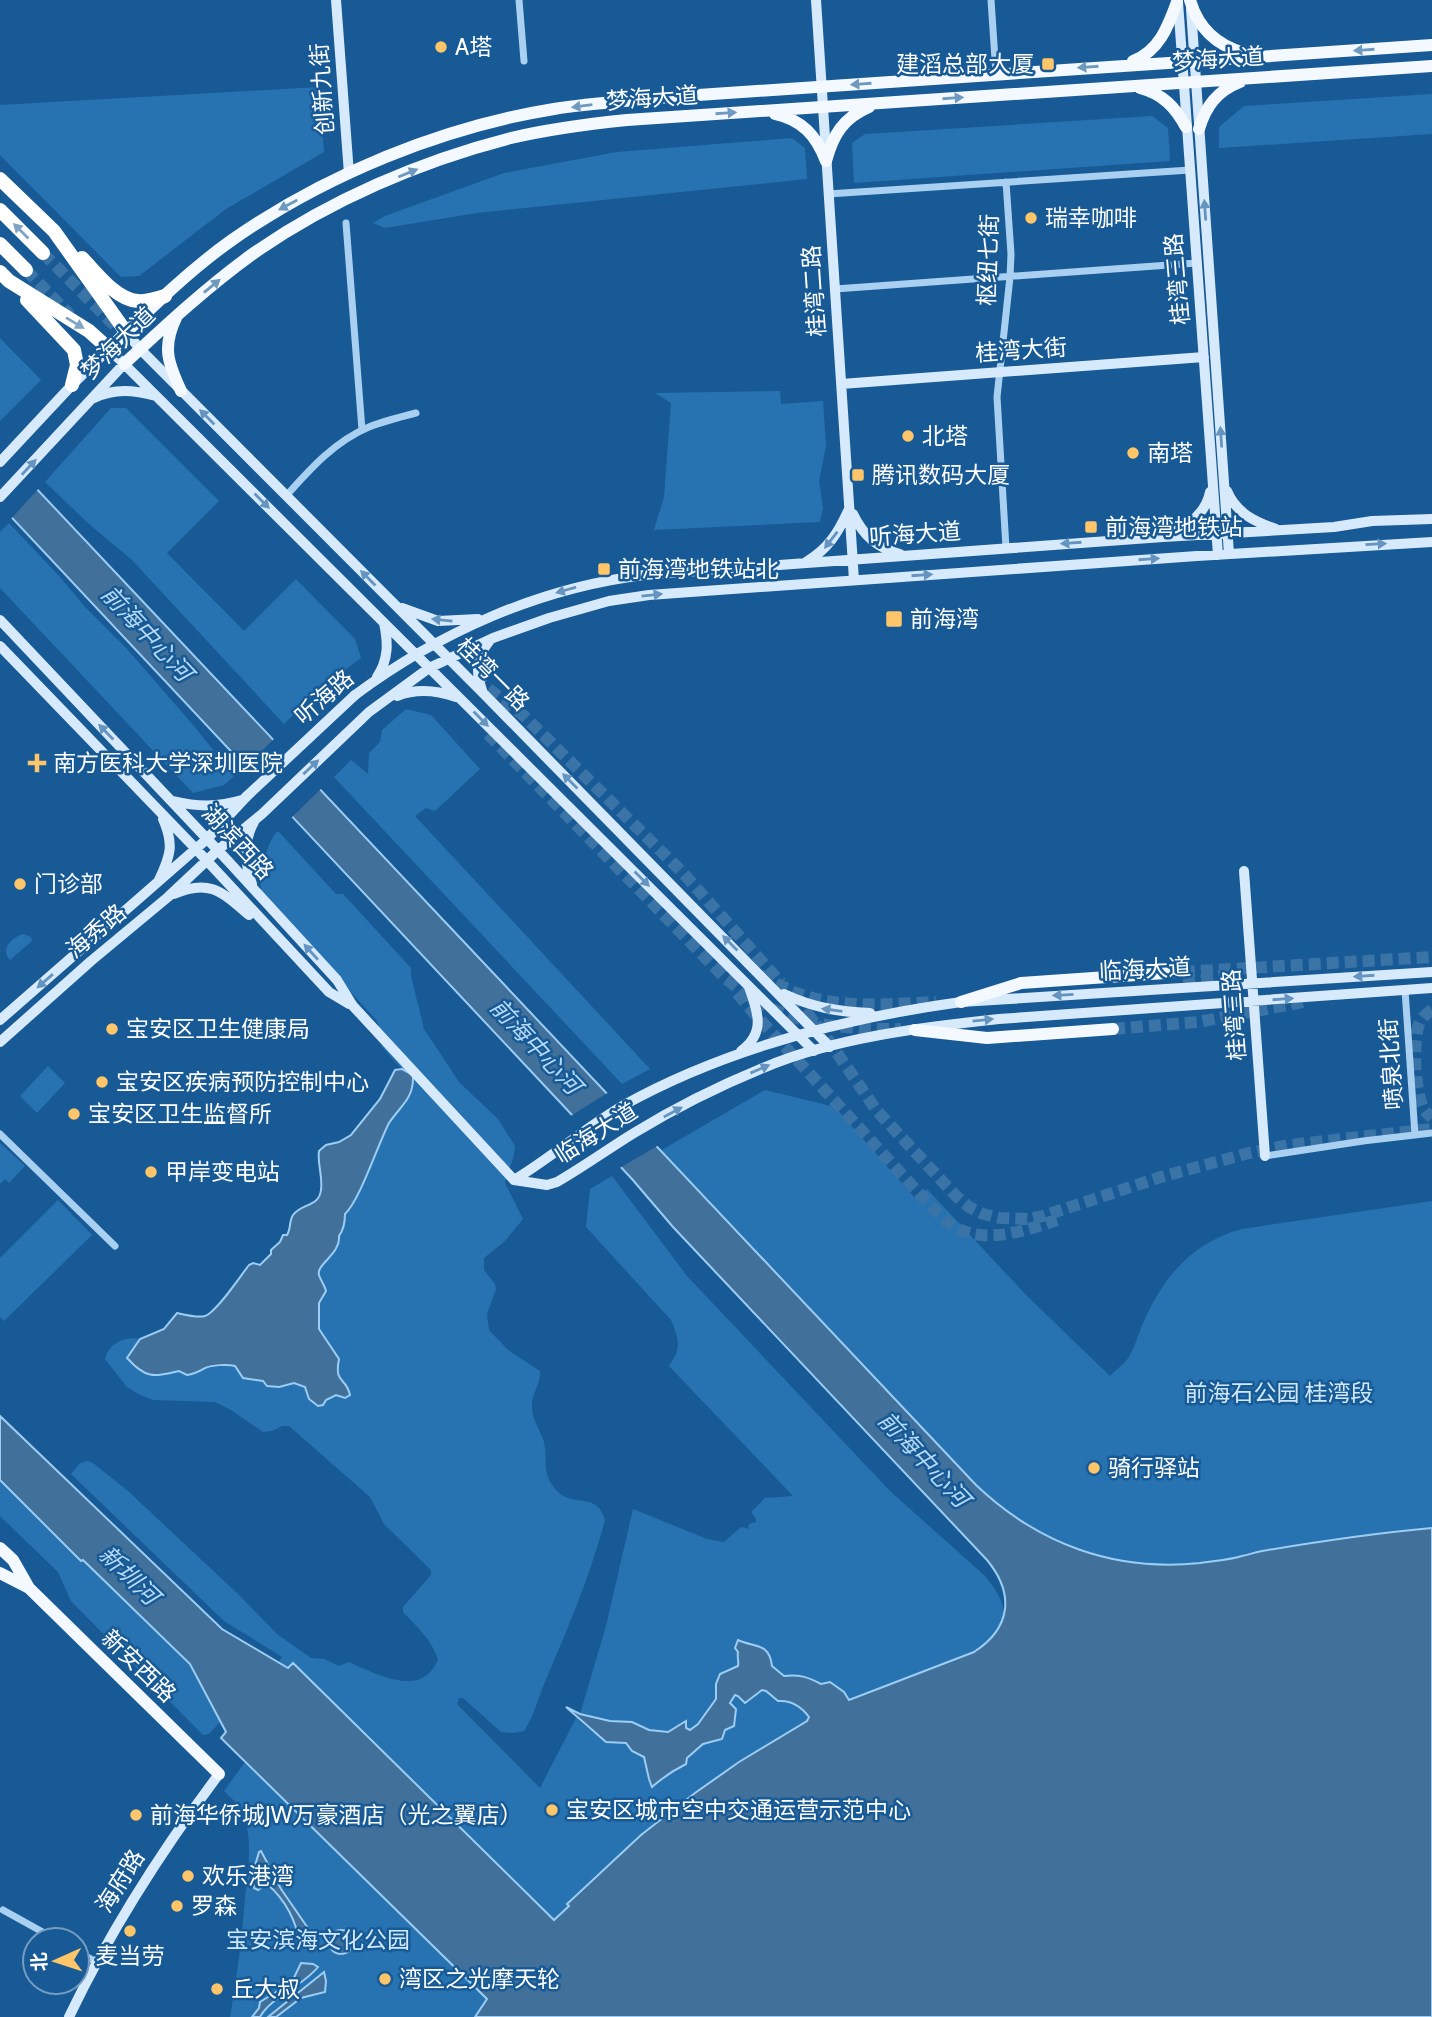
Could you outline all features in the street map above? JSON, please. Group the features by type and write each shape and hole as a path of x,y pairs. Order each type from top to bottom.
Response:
{"highway":[{"path":"3,181 115,290 128,299 140,301 165,296"},
{"path":"0,210 43,253"},
{"path":"54,231 126,332"},
{"path":"0,244 26,270"},
{"path":"4,276 36,300 89,331 109,349"},
{"path":"4,276 74,351 77,365 72,385"}],"main road":[{"name":"创新九街","path":"336,0 349,174"},
{"name":"桂湾二路","path":"816,0 854,580"},
{"path":"1124,65 1139,59 1155,47 1182,1 1213,39 1231,49 1254,56"},
{"name":"桂湾三路","path":"1182,1 1224,554"},
{"name":"梦海大道","path":"0,461 126,332 222,247 275,212 349,174 430,141 476,127 553,110 659,98 1432,45"},
{"name":"梦海大道","path":"0,497 124,364 178,314 255,253 303,222 351,197 443,159 513,138 627,120 1432,66"},
{"path":"1126,85 1150,90 1165,98 1193,128 1216,96 1235,84 1255,77"},
{"path":"826,161 834,136 846,120 881,103"},
{"path":"761,111 784,116 805,127 815,138 826,161"},
{"name":"桂湾三路","path":"1193,128 1189,170 1204,357 1218,479"},
{"path":"178,314 169,335 167,351 171,369 181,391"},
{"name":"桂湾一路","path":"126,332 181,391 485,695 830,1047"},
{"name":"桂湾一路","path":"109,349 814,1051"},
{"name":"桂湾大街","path":"841,384 1204,357"},
{"path":"88,401 115,391 134,391 157,396"},
{"path":"1218,479 1240,511 1253,520 1282,531"},
{"path":"1163,537 1183,528 1204,509 1218,479"},
{"path":"849,508 858,526 877,545 910,555"},
{"path":"804,563 832,541 849,508"},
{"name":"听海大道","path":"415,654 491,617 558,592 607,580 644,575 1163,537 1282,531 1371,521 1432,519"},
{"name":"听海大道","path":"429,667 492,638 569,611 627,598 1224,554 1432,542"},
{"path":"395,605 438,621 491,617"},
{"name":"湖滨西路","path":"0,620 255,890 337,980 353,1006 514,1180"},
{"path":"372,683 382,669 386,657 388,646 384,623"},
{"path":"485,695 479,682 478,663 492,638"},
{"name":"湖滨西路","path":"0,646 196,849 329,992 353,1006"},
{"name":"听海路","path":"207,839 244,798 355,695 415,654"},
{"name":"听海路","path":"218,850 259,816 369,712 429,667"},
{"path":"388,699 425,690 443,693 463,701"},
{"path":"172,801 209,806 244,798"},
{"path":"157,884 167,864 171,845 161,813"},
{"path":"255,890 248,870 246,849 250,828 259,816"},
{"name":"海秀路","path":"0,1020 207,839"},
{"name":"海秀路","path":"0,1042 169,897 218,850"},
{"name":"桂湾三路","path":"1244,871 1265,1156"},
{"path":"169,897 200,887 221,892 280,939"},
{"path":"145,895 152,894 156,898 155,909"},
{"name":"临海大道","path":"514,1180 621,1107 698,1069 799,1035 890,1013 961,1002 1432,972"},
{"path":"961,1002 1021,983 1165,973"},
{"path":"737,1054 749,1045 757,1030 757,1012 748,984"},
{"name":"临海大道","path":"514,1180 547,1185 557,1182 636,1132 709,1093 763,1068 830,1047 915,1030 999,1018 1432,988"},
{"path":"778,992 820,1008 850,1013 890,1013"},
{"path":"915,1030 987,1038 1113,1029"},
{"name":"新安西路","path":"0,1548 13,1560 29,1588 219,1774"},
{"name":"新安西路","path":"0,1573 29,1588"},
{"name":"海府路","path":"69,2017 96,1962 133,1898 219,1774"}],"street":[{"path":"519,0 524,61"},
{"path":"991,0 996,74"},
{"path":"828,194 1189,170"},
{"name":"枢纽七街","path":"1006,182 1010,277 998,373 997,422 1006,548"},
{"path":"346,223 362,430"},
{"path":"835,289 1197,263"},
{"path":"286,496 325,456 362,430 416,413"},
{"name":"喷泉北街","path":"1405,990 1415,1135"},
{"path":"1265,1156 1432,1133"},
{"path":"0,1134 115,1246"},
{"path":"3,1910 32,1926"},
{"path":"91,1959 96,1962"}],"green space":[{"path":"319,87 324,152 226,209 139,276 121,277 0,155 0,105"},
{"path":"1432,94 1432,134 1219,148 1219,127 1244,106"},
{"path":"1152,116 1168,128 1170,161 854,183 852,143 865,134"},
{"path":"792,138 805,148 807,179 477,213 385,228 373,223 385,216 504,173 617,152"},
{"path":"0,338 41,380 0,421"},
{"path":"780,391 781,404 823,401 826,446 819,481 823,508 820,522 654,530 664,497 671,403 655,393"},
{"path":"111,408 126,408 219,501 167,553 244,631 296,579 355,639 361,658 321,688 284,724 132,560 45,482"},
{"path":"9,523 127,649 194,726 234,776 224,785 193,793 0,588 0,532"},
{"path":"406,709 431,715 480,769 435,811 426,808 415,816 650,1069 622,1084 334,777 351,760 368,774 369,753 380,742 382,730"},
{"path":"278,831 336,894 343,894 411,968 424,1029 459,1082 498,1119 515,1146 505,1183 523,1219 505,1241 484,1258 484,1270 496,1289 487,1314 489,1330 508,1350 540,1371 532,1408 545,1446 548,1478 552,1485 563,1496 596,1506 605,1520 579,1599 524,1731 501,1732 463,1698 459,1698 457,1704 540,1788 576,1718 599,1736 626,1743 632,1751 644,1757 652,1786 685,1764 686,1758 703,1744 722,1739 730,1704 735,1695 750,1699 762,1690 782,1701 818,1684 802,1676 784,1676 772,1666 763,1648 745,1643 738,1651 738,1666 724,1672 716,1684 716,1699 698,1724 690,1730 686,1728 685,1722 669,1732 649,1730 631,1722 610,1721 580,1714 606,1626 633,1509 707,1539 724,1542 741,1527 748,1529 749,1524 756,1522 751,1512 765,1498 793,1496 669,1366 678,1344 671,1320 586,1227 590,1189 612,1176 687,1276 890,1491 984,1575 993,1586 1003,1607 1004,1616 996,1633 976,1651 772,1741 695,1793 599,1873 567,1903 569,1906 555,1920 293,1664 288,1668 278,1663 282,1657 224,1621 71,1474 79,1464 87,1461 93,1463 128,1491 277,1634 311,1658 324,1659 339,1666 349,1662 389,1678 410,1681 428,1674 438,1660 428,1640 403,1612 403,1607 431,1575 431,1570 384,1524 370,1497 289,1426 263,1432 215,1402 153,1400 127,1387 105,1359 110,1349 118,1342 140,1339 127,1358 139,1369 150,1374 179,1370 188,1375 212,1366 232,1365 243,1378 264,1381 267,1386 279,1387 294,1383 305,1387 308,1394 323,1405 326,1400 337,1395 345,1383 338,1376 338,1359 319,1329 319,1303 326,1291 318,1274 320,1267 338,1248 345,1214 359,1191 389,1123 411,1096 413,1076 402,1069 382,1047 377,1021 262,894 264,861 270,843"},
{"path":"23,934 31,937 32,941 10,960 6,952 8,944"},
{"path":"48,1066 65,1083 37,1113 20,1096"},
{"name":"前海石公园 桂湾段","path":"765,1090 835,1107 915,1198 927,1189 1027,1296 1110,1376 1129,1357 1161,1289 1182,1263 1209,1243 1242,1229 1432,1201 1432,1528 1309,1543 1200,1563 1168,1565 1137,1563 1079,1550 1025,1523 976,1485 660,1151"},
{"path":"0,1143 25,1166 9,1183 5,1179 0,1184"},
{"path":"58,1200 92,1235 4,1321 0,1317 0,1258"},
{"path":"0,1480 190,1664 221,1721 209,1734 203,1735 71,1601 58,1572 0,1516"},
{"name":"宝安滨海文化公园","path":"245,1762 487,1999 475,2017 230,2017 241,1943 249,1846 243,1812 224,1791"}],"water":[{"path":"0,450 976,1485 1000,1506 1051,1538 1079,1550 1137,1563 1168,1565 1200,1563 1309,1543 1432,1528 1432,2017 475,2017 487,1999 221,1738 226,1732 190,1664 0,1480 0,1416 222,1629 288,1668 293,1663 554,1920 569,1906 567,1904 641,1835 739,1762 807,1721 809,1717 795,1704 778,1701 766,1691 762,1690 745,1703 735,1695 730,1703 736,1709 734,1726 725,1730 722,1739 703,1744 687,1758 686,1764 652,1787 644,1757 632,1751 626,1743 606,1742 566,1707 580,1714 610,1721 632,1722 649,1730 668,1732 686,1721 686,1728 690,1730 698,1724 716,1699 716,1684 720,1674 738,1666 738,1652 735,1648 738,1640 764,1649 772,1666 784,1676 794,1675 821,1684 830,1682 844,1692 849,1700 974,1652 986,1643 1002,1621 1005,1598 1002,1585 987,1560 0,505"},
{"path":"402,1069 413,1075 409,1096 389,1123 363,1185 345,1214 339,1242 319,1271 326,1291 319,1303 319,1329 339,1359 339,1377 350,1395 345,1398 336,1395 318,1406 309,1399 305,1387 294,1383 279,1387 267,1386 263,1381 243,1378 235,1366 212,1366 187,1375 179,1371 150,1375 139,1370 127,1358 140,1339 164,1329 177,1313 199,1317 210,1313 249,1265 260,1265 271,1254 271,1250 283,1235 287,1235 293,1215 320,1195 319,1151 326,1145 351,1135 380,1099 395,1070"},
{"path":"261,1851 281,1889 310,1931 311,1941 301,1948 297,1930 280,1897 267,1884 258,1890 254,1888 252,1876"},
{"path":"341,1930 350,1933 353,1942 350,1951 341,1954 332,1951 329,1942 332,1933"},
{"path":"301,1963 318,1967 272,2003 260,2017 252,2017 260,2002 292,1982"},
{"path":"324,1972 325,1992 301,1998 276,2017 268,2017"}],"pier":[{"path":"0,446 40,487 10,520 0,510"},
{"path":"276,737 323,787 290,819 243,769"},
{"path":"609,1092 659,1145 618,1169 569,1117"}],"tunnel":[{"path":"43,253 118,329"},
{"path":"26,270 70,315"},
{"path":"474,678 522,714 683,873 781,983"},
{"path":"488,734 726,979 744,992 762,1004 795,1018 848,1027 901,1029"},
{"path":"1165,973 1432,957"},
{"path":"760,975 799,994 832,1002 936,1002"},
{"path":"1184,985 1224,975"},
{"path":"737,993 951,1225 967,1232 993,1235 1057,1220"},
{"path":"793,996 824,1034 877,1111 956,1196 969,1207 1000,1218 1029,1219 1043,1216 1161,1177 1249,1153 1289,1145 1432,1129"},
{"path":"1113,1029 1198,1022 1303,1002"},
{"path":"1432,1010 1420,1022 1415,1051 1420,1097 1424,1109 1432,1118"}],"place":[{"name":"A塔","path":"441,47"},
{"name":"建滔总部大厦","path":"1048,64"},
{"name":"瑞幸咖啡","path":"1031,218"},
{"name":"北塔","path":"908,436"},
{"name":"南塔","path":"1133,453"},
{"name":"腾讯数码大厦","path":"858,475"},
{"name":"前海湾地铁站","path":"1091,527"},
{"name":"前海湾地铁站北","path":"604,569"},
{"name":"前海湾","path":"894,619"},
{"name":"南方医科大学深圳医院","path":"37,763"},
{"name":"门诊部","path":"20,884"},
{"name":"宝安区卫生健康局","path":"112,1029"},
{"name":"宝安区疾病预防控制中心","path":"102,1082"},
{"name":"宝安区卫生监督所","path":"74,1114"},
{"name":"甲岸变电站","path":"151,1172"},
{"name":"骑行驿站","path":"1094,1468"},
{"name":"宝安区城市空中交通运营示范中心","path":"552,1810"},
{"name":"前海华侨城JW万豪酒店（光之翼店）","path":"136,1815"},
{"name":"欢乐港湾","path":"188,1876"},
{"name":"罗森","path":"177,1906"},
{"name":"麦当劳","path":"130,1931"},
{"name":"湾区之光摩天轮","path":"385,1979"},
{"name":"丘大叔","path":"217,1989"}],"water label":[{"name":"前海中心河","path":"147,633"},
{"name":"前海中心河","path":"536,1046"},
{"name":"前海中心河","path":"924,1459"},
{"name":"新圳河","path":"129,1575"}]}
